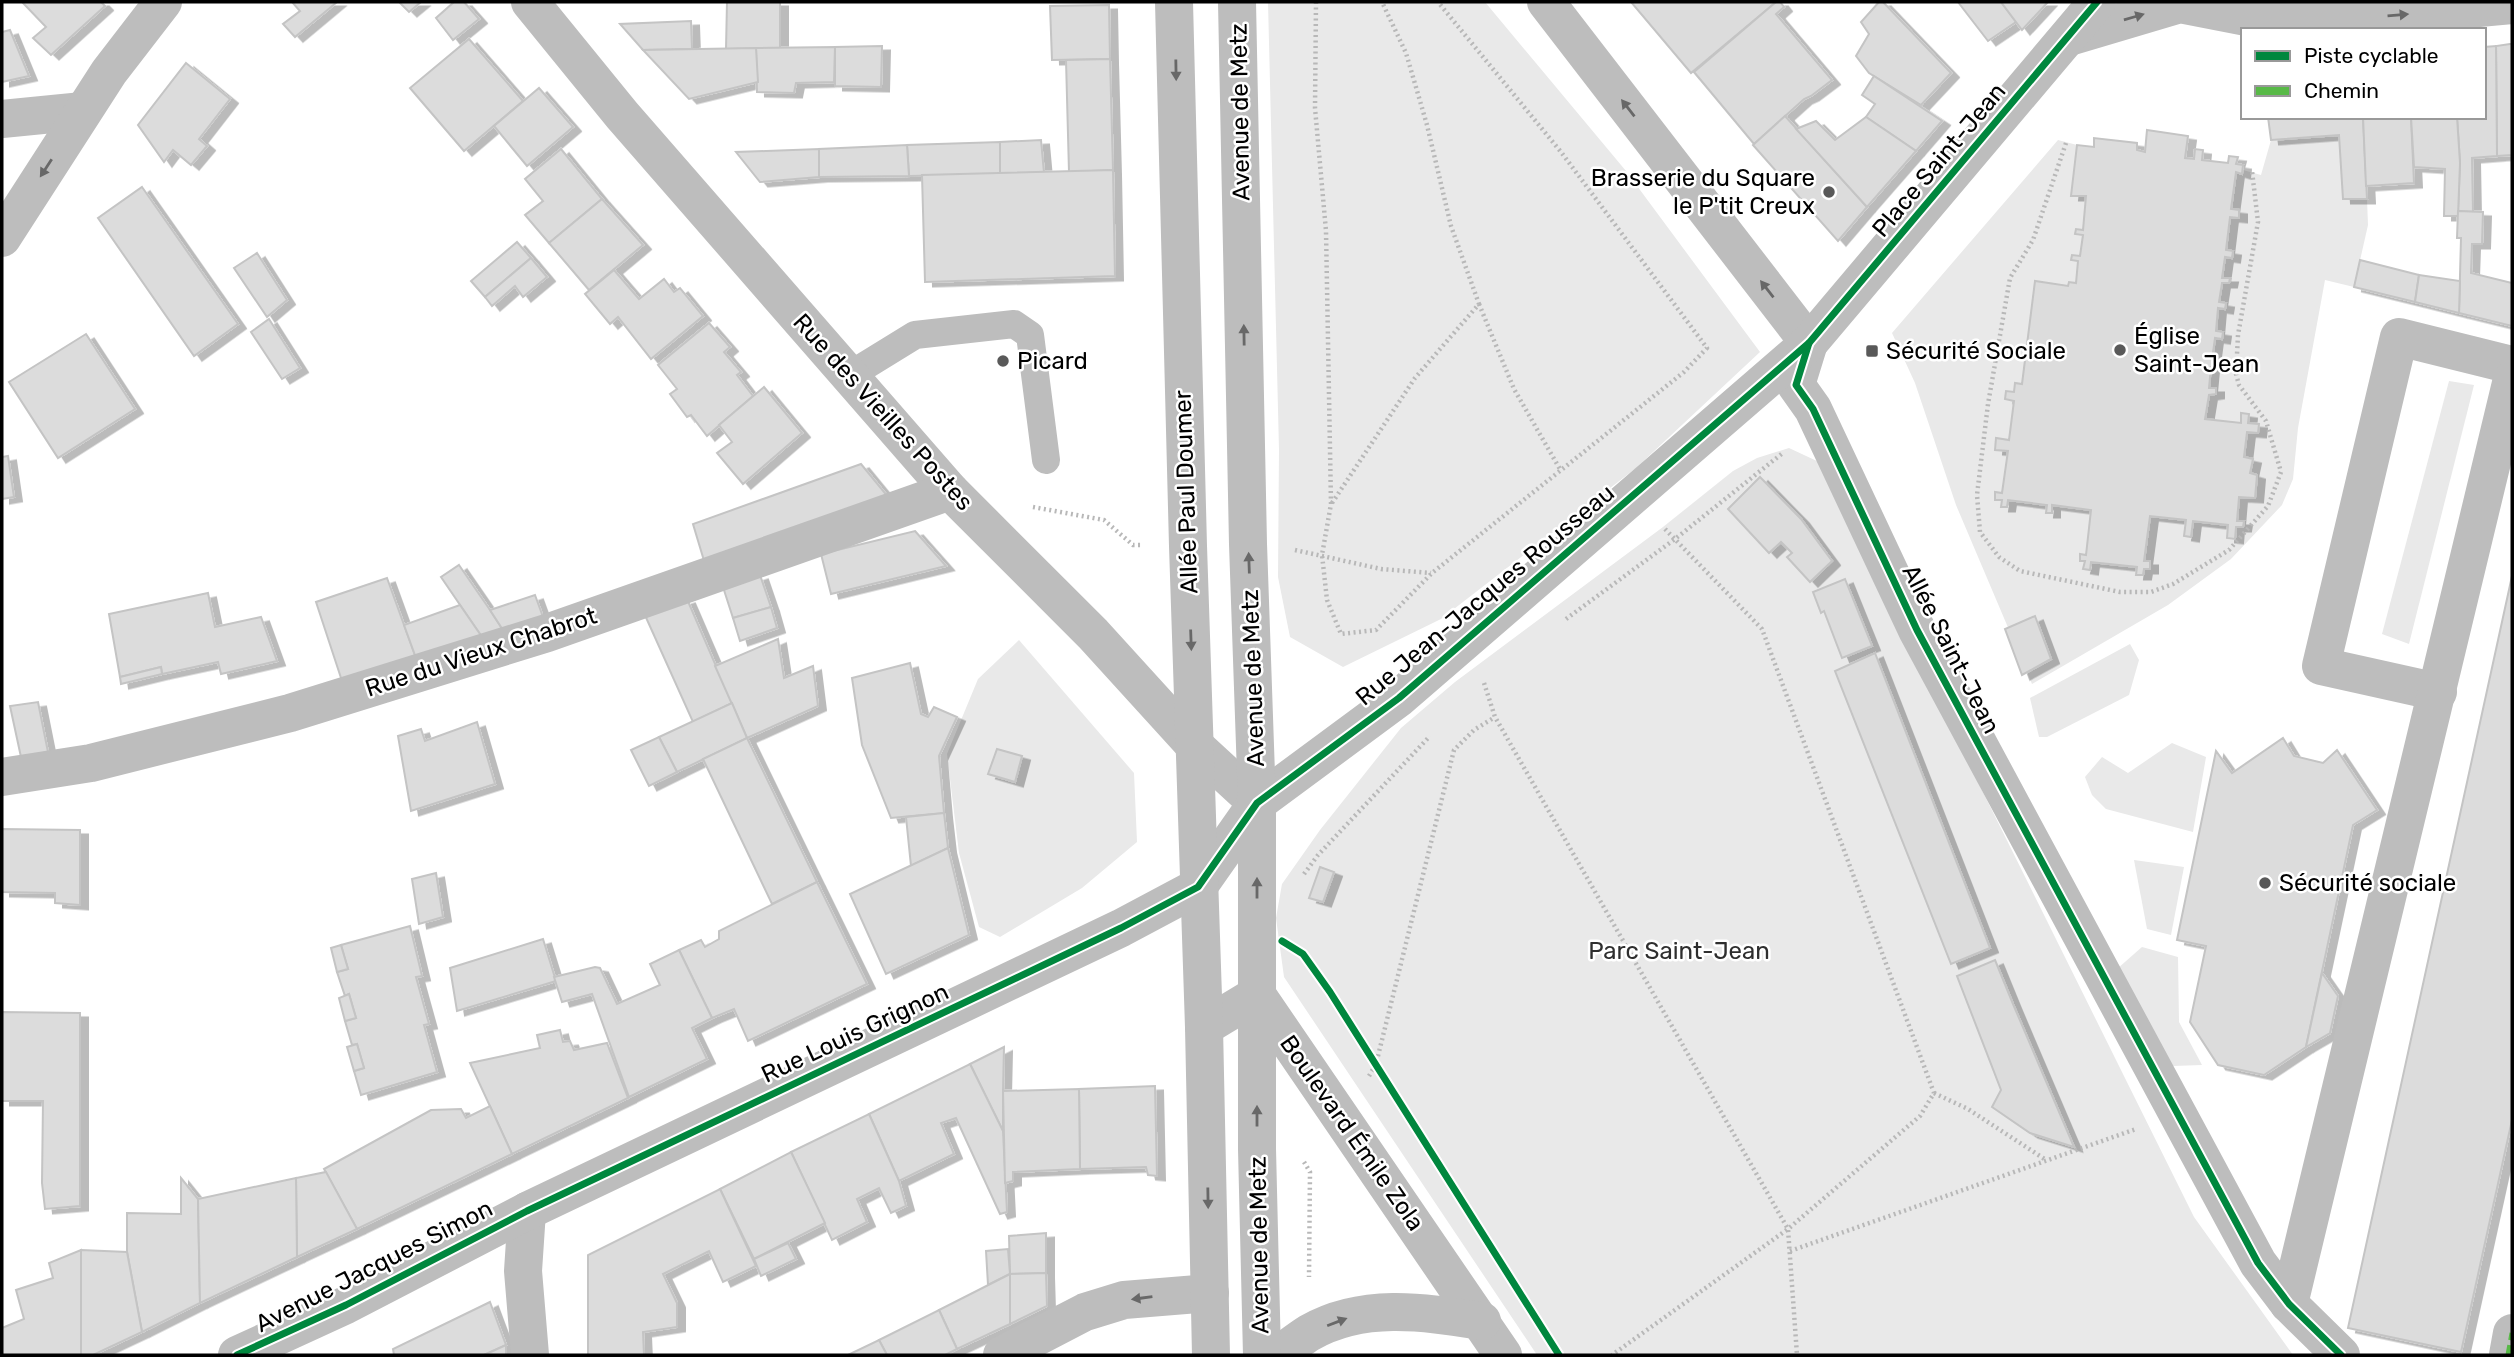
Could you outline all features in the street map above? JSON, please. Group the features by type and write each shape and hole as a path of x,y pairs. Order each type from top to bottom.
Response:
{"street":[{"path":"2,238 108,72 163,2"},
{"name":"Rue des Vieilles Postes","path":"530,2 622,115 950,491 1093,634 1194,745 1257,803"},
{"name":"Allée Paul Doumer","path":"1174,2 1198,887 1203,983"},
{"name":"Avenue de Metz","path":"1237,2 1248,544 1257,803 1257,1149 1262,1355"},
{"path":"1546,2 1809,343"},
{"name":"Place Saint-Jean","path":"1809,343 2097,2"},
{"path":"2069,37 2180,4 2253,10 2325,22 2512,5"},
{"path":"2,119 83,111"},
{"path":"2438,692 2321,666 2399,337 2512,365"},
{"name":"Rue Jean-Jacques Rousseau","path":"1198,887 1257,803 1399,698 1809,343"},
{"name":"Allée Saint-Jean","path":"1809,343 1796,386 1820,423 1917,630 2258,1264 2289,1304 2341,1355"},
{"path":"2289,1304 2512,379"},
{"name":"Rue du Vieux Chabrot","path":"2,777 91,763 290,713 547,632 950,491"},
{"name":"Rue Louis Grignon","path":"527,1211 1121,928 1198,887"},
{"name":"Avenue de Metz","path":"1203,983 1211,1355"},
{"path":"1204,1027 1257,995"},
{"name":"Boulevard Émile Zola","path":"1257,995 1503,1355"},
{"path":"527,1211 523,1271 530,1355"},
{"name":"Avenue Jacques Simon","path":"237,1355 346,1305 527,1211"},
{"path":"1002,1355 1085,1312 1124,1300 1210,1293"},
{"path":"1278,1355 1309,1333 1343,1318 1378,1312 1422,1311 1482,1321"},
{"path":"2508,1355 2512,1334"}],"lane":[{"path":"850,375 915,335 1014,324 1030,335 1046,460"}],"path":[{"path":"1317,2 1315,108 1326,231 1331,504 1322,555 1327,600 1341,634 1376,630 1432,573 1684,372 1706,348 1561,152 1438,2"},
{"path":"1382,2 1406,53 1427,125 1451,226 1479,304 1514,389 1561,471"},
{"path":"2066,143 2033,240 2010,278 1988,404 1977,495 1980,532 1999,557 2020,571 2120,592 2151,592 2174,583 2229,550 2268,506 2281,472 2266,421 2239,385 2236,374 2238,335 2258,222 2252,171"},
{"path":"1331,504 1415,378 1479,304"},
{"path":"1557,625 1675,539 1820,423"},
{"path":"1633,495 1762,629 1934,1093 1968,1109 2047,1160"},
{"path":"1473,689 1482,679 1495,717 1788,1229 1797,1355"},
{"path":"1363,1085 1376,1064 1454,750 1474,730 1495,717"},
{"path":"1297,884 1318,855 1437,728"},
{"path":"1370,1054 1384,1076"},
{"path":"1612,1355 1788,1229 1920,1116 1934,1093"},
{"path":"1790,1251 2147,1125"}],"green space":[{"path":"1268,2 1485,2 1626,171 1760,352 1636,468 1441,619 1343,667 1290,637 1278,577 1279,450"},
{"path":"2339,135 2343,199 2367,199 2368,225 2354,287 2325,280 2298,428 2293,479 2282,505 2231,559 2168,605 2032,684 1956,505 1915,383 1892,333 2058,140 2077,145 2071,195 2086,196 2083,230 2076,229 2075,233 2083,235 2080,256 2072,255 2072,260 2078,261 2076,283 2069,282 2022,384 2015,383 2014,392 2006,392 2005,399 2014,401 2009,440 1996,438 1995,450 2008,451 2002,493 1995,492 1995,499 2002,500 2001,507 2007,507 2008,500 2047,505 2052,513 2052,505 2091,510 2086,555 2080,555 2080,561 2085,561 2083,569 2090,570 2091,562 2137,567 2136,575 2144,569 2150,569 2150,561 2144,561 2150,516 2186,520 2184,536 2191,536 2193,521 2228,525 2235,539 2236,527 2243,527 2243,521 2237,521 2239,497 2255,498 2257,475 2250,473 2253,459 2244,457 2247,432 2258,433 2259,425 2248,423 2241,414 2241,423 2205,419 2209,395 2216,394 2216,388 2209,388 2211,367 2218,367 2219,361 2212,360 2215,338 2222,339 2223,333 2216,331 2218,308 2226,309 2226,303 2219,302 2222,283 2228,283 2229,278 2222,278 2225,257 2232,257 2232,251 2226,250 2230,217 2239,217 2239,210 2231,209 2236,172 2242,173 2243,170 2261,175 2271,140"},
{"path":"2449,381 2474,385 2409,644 2382,634"},
{"name":"Parc Saint-Jean","path":"1789,448 1819,462 2194,1217 2293,1355 1537,1355 1284,977 1276,918 1282,884 1320,830 1401,728 1455,682 1663,527 1733,471 1757,458"},
{"path":"1019,640 1134,773 1137,842 1082,888 1000,937 979,927 959,853 947,754 978,679"},
{"path":"2130,644 2139,660 2129,695 2047,737 2039,737 2030,698"},
{"path":"2172,743 2206,757 2193,832 2106,809 2092,795 2085,777 2102,757 2128,773"},
{"path":"2134,860 2184,867 2171,935 2147,929"},
{"path":"2142,947 2178,957 2179,1022 2202,1065 2173,1066 2117,969"}],"building":[{"path":"22,2 101,2 105,6 51,55 33,38 46,27"},
{"path":"292,2 337,2 295,37 283,24 300,11"},
{"path":"399,2 421,2 409,12"},
{"path":"454,2 464,2 479,19 453,40 436,18"},
{"path":"727,2 780,2 780,48 726,49"},
{"path":"1631,2 1776,2 1691,73"},
{"path":"1776,2 1780,2 1784,7 1776,14 1832,80 1804,99 1754,144 1694,72"},
{"path":"1879,2 1883,2 1951,73 1921,105 1869,73 1856,56 1869,34 1861,22"},
{"path":"1958,2 2001,2 2016,22 1988,41"},
{"path":"2001,2 2048,2 2022,30"},
{"path":"1109,5 1110,59 1052,60 1050,6"},
{"path":"691,21 692,49 643,50 620,24"},
{"path":"10,30 29,76 2,82 2,32"},
{"path":"469,39 523,101 464,151 410,88"},
{"path":"2512,44 2512,155 2497,156 2496,46"},
{"path":"882,46 881,87 835,86 835,47"},
{"path":"2496,46 2497,156 2472,158 2473,212 2458,211 2460,163 2457,119 2486,119 2486,47"},
{"path":"835,47 834,82 796,83 794,93 757,92 756,48"},
{"path":"756,48 758,82 689,99 643,50"},
{"path":"1110,59 1113,170 1069,172 1066,60"},
{"path":"186,63 230,99 199,139 207,146 191,165 173,150 164,162 138,125"},
{"path":"1874,76 1942,121 1916,151 1866,117 1875,104 1862,95"},
{"path":"539,88 573,127 527,166 494,126"},
{"path":"1785,116 1867,207 1838,241 1753,145"},
{"path":"1866,117 1916,151 1867,207 1796,129 1816,121 1835,140"},
{"path":"2268,119 2363,119 2367,199 2343,199 2339,135 2271,140"},
{"path":"2363,119 2411,119 2414,183 2366,186"},
{"path":"2411,119 2457,119 2460,163 2458,216 2444,216 2445,169 2414,167"},
{"name":"Église Saint-Jean","path":"2147,130 2188,136 2185,158 2194,159 2195,149 2203,150 2202,160 2228,163 2229,156 2238,157 2236,164 2243,165 2242,174 2236,172 2231,209 2239,210 2239,218 2230,217 2226,250 2233,251 2232,258 2225,257 2222,278 2230,278 2229,283 2222,283 2219,302 2226,303 2225,309 2218,308 2216,331 2223,332 2222,339 2215,338 2212,360 2219,361 2218,367 2211,367 2209,388 2216,388 2216,394 2209,395 2205,419 2241,423 2241,413 2249,414 2248,423 2259,424 2258,433 2247,432 2244,457 2253,459 2250,473 2257,475 2255,498 2239,497 2237,521 2244,521 2243,527 2236,527 2235,539 2227,538 2228,525 2193,521 2191,537 2184,536 2186,520 2150,516 2144,561 2150,561 2150,569 2144,569 2143,575 2136,575 2137,567 2091,562 2090,570 2083,569 2085,561 2080,561 2080,554 2086,555 2091,510 2052,505 2052,513 2046,513 2047,505 2008,500 2007,507 2001,507 2002,500 1995,500 1995,492 2002,493 2008,451 1995,450 1996,438 2009,440 2014,401 2005,399 2006,391 2014,392 2015,383 2022,384 2035,281 2068,286 2069,282 2076,283 2078,261 2071,260 2072,255 2080,256 2083,235 2075,234 2076,229 2083,230 2086,196 2071,196 2077,145 2094,147 2094,138 2137,143 2137,150 2145,152"},
{"path":"1041,140 1044,173 1000,174 1000,142"},
{"path":"1000,142 1000,174 909,176 907,145"},
{"path":"907,145 909,176 819,177 819,149"},
{"path":"561,149 602,199 549,243 525,215 543,201 525,179"},
{"path":"819,149 819,177 760,182 736,152"},
{"path":"1113,170 1115,276 925,282 922,175"},
{"path":"142,187 238,324 194,356 98,218"},
{"path":"602,199 643,245 589,290 549,243"},
{"path":"2458,211 2483,212 2482,244 2472,244 2471,273 2512,283 2512,326 2459,313 2461,238 2457,238"},
{"path":"517,242 531,258 485,297 471,281"},
{"path":"257,253 287,300 267,317 234,268"},
{"path":"531,258 547,277 523,297 515,286 492,306 485,297"},
{"path":"2360,260 2419,275 2415,302 2354,287"},
{"path":"614,270 639,299 664,279 674,292 680,288 703,316 651,359 618,317 610,324 585,294"},
{"path":"2419,275 2460,281 2459,313 2415,302"},
{"path":"269,319 300,368 282,379 251,332"},
{"path":"709,323 730,347 724,352 741,372 737,375 753,396 707,436 691,415 687,417 670,394 677,389 658,365"},
{"path":"86,334 135,409 58,458 9,382"},
{"path":"764,387 802,433 743,484 717,453 732,442 719,425"},
{"path":"8,456 14,497 2,499 2,457"},
{"path":"861,464 889,498 705,564 693,524"},
{"path":"1760,477 1801,519 1832,561 1810,582 1787,557 1792,553 1781,542 1769,553 1728,509"},
{"path":"915,531 946,566 831,594 821,554"},
{"path":"459,565 503,630 482,637 441,577"},
{"path":"760,575 771,607 733,618 723,587"},
{"path":"2512,576 2512,1120 2461,1352 2348,1328"},
{"path":"387,578 416,658 343,684 316,602"},
{"path":"1845,579 1872,646 1842,658 1824,611 1821,613 1813,592"},
{"path":"208,593 215,627 261,617 277,661 221,674 218,662 162,674 161,667 120,677 109,614"},
{"path":"535,595 543,617 503,630 490,610"},
{"path":"687,599 732,703 693,722 644,613"},
{"path":"460,605 482,637 416,658 404,625"},
{"path":"771,607 777,628 740,641 733,618"},
{"path":"2035,616 2051,659 2022,675 2005,629"},
{"path":"778,639 784,678 813,666 818,706 747,738 715,666"},
{"path":"1875,653 1990,948 1951,964 1835,671"},
{"path":"910,663 921,714 928,717 934,707 957,717 939,756 944,813 891,818 862,745 852,678"},
{"path":"161,667 162,674 121,684 120,677"},
{"path":"38,702 48,752 21,757 10,706"},
{"path":"732,703 747,738 677,772 659,737"},
{"path":"477,722 495,784 411,811 398,736 421,729 425,741"},
{"path":"659,737 677,772 649,786 631,750"},
{"path":"747,738 817,882 772,904 703,759"},
{"name":"Sécurité sociale","path":"2283,738 2294,756 2323,763 2337,750 2377,810 2353,825 2306,1047 2264,1075 2218,1065 2190,1022 2206,946 2177,940 2216,751 2232,773"},
{"path":"997,749 1022,756 1015,782 988,774"},
{"path":"944,813 948,848 911,866 906,817"},
{"path":"2,829 80,830 80,905 55,903 55,893 2,892"},
{"path":"948,848 969,935 886,974 850,894"},
{"path":"1320,867 1334,872 1323,902 1309,898"},
{"path":"436,873 443,917 419,924 412,879"},
{"path":"817,882 867,984 748,1041 734,1009 712,1018 679,950 701,940 705,947 719,939 719,931"},
{"path":"410,926 422,976 416,977 429,1024 424,1025 437,1072 361,1095 354,1071 364,1068 357,1044 352,1045 345,1021 356,1018 349,994 345,996 337,972 348,969 341,945"},
{"path":"543,939 556,981 457,1011 450,968"},
{"path":"341,945 348,969 337,972 331,948"},
{"path":"679,950 712,1018 692,1028 707,1059 629,1097 592,994 562,1002 554,977 600,968 617,1004 660,985 650,964"},
{"path":"1995,960 2074,1147 2030,1133 1992,1107 2001,1090 1957,976"},
{"path":"2322,973 2338,996 2330,1033 2306,1047"},
{"path":"349,994 356,1018 345,1021 339,998"},
{"path":"2,1012 80,1013 80,1206 45,1209 42,1183 43,1101 2,1101"},
{"path":"560,1030 563,1042 570,1041 574,1050 607,1043 628,1098 512,1154 470,1063 540,1048 537,1035"},
{"path":"357,1044 364,1068 354,1071 347,1047"},
{"path":"1004,1047 1003,1091 1003,1131 970,1064"},
{"path":"970,1064 1003,1131 1007,1212 1000,1214 956,1118 941,1123 954,1154 899,1181 869,1114"},
{"path":"1155,1086 1157,1176 1148,1175 1146,1167 1080,1169 1079,1089"},
{"path":"1079,1089 1080,1169 1013,1172 1013,1181 1005,1183 1003,1091"},
{"path":"490,1106 512,1154 357,1229 324,1169 431,1110 461,1109 466,1118"},
{"path":"869,1114 899,1181 906,1206 891,1213 879,1188 857,1199 867,1222 832,1240 791,1152"},
{"path":"791,1152 825,1223 754,1259 720,1189"},
{"path":"326,1172 357,1229 297,1257 296,1178"},
{"path":"181,1178 198,1199 200,1303 142,1332 127,1252 127,1213 181,1214"},
{"path":"296,1178 297,1257 200,1303 198,1199"},
{"path":"720,1189 756,1266 723,1282 709,1251 663,1274 677,1303 677,1327 643,1332 644,1355 588,1355 588,1255"},
{"path":"1046,1233 1046,1273 1010,1274 1009,1236"},
{"path":"788,1243 796,1259 761,1276 754,1259"},
{"path":"1008,1249 1010,1274 988,1285 986,1251"},
{"path":"81,1250 81,1355 2,1355 2,1328 24,1319 16,1290 53,1278 49,1263"},
{"path":"81,1250 127,1252 142,1332 93,1355 81,1355"},
{"path":"1046,1273 1047,1306 1010,1324 1010,1274"},
{"path":"1010,1274 1010,1324 957,1349 939,1310"},
{"path":"490,1302 506,1345 484,1355 394,1355 393,1349"},
{"path":"939,1310 957,1349 945,1355 887,1355 879,1340"},
{"path":"879,1340 887,1355 848,1355"},
{"path":"506,1345 506,1355 484,1355"}],"marked path":[{"path":"2508,1355 2512,1333"}],"cycle path":[{"path":"237,1355 346,1305 527,1211 1121,928 1198,887 1257,803 1399,698 1809,343 2097,2"},
{"path":"1809,343 1796,385 1813,409 1917,630 2258,1263 2289,1304 2341,1355"},
{"path":"1282,941 1303,954 1330,992 1559,1355"}],"place":[{"name":"Brasserie du Square le P'tit Creux","path":"1829,192"},
{"name":"Église Saint-Jean","path":"2120,350"},
{"name":"Sécurité Sociale","path":"1872,351"},
{"name":"Picard","path":"1003,361"},
{"name":"Sécurité sociale","path":"2265,883"}]}
